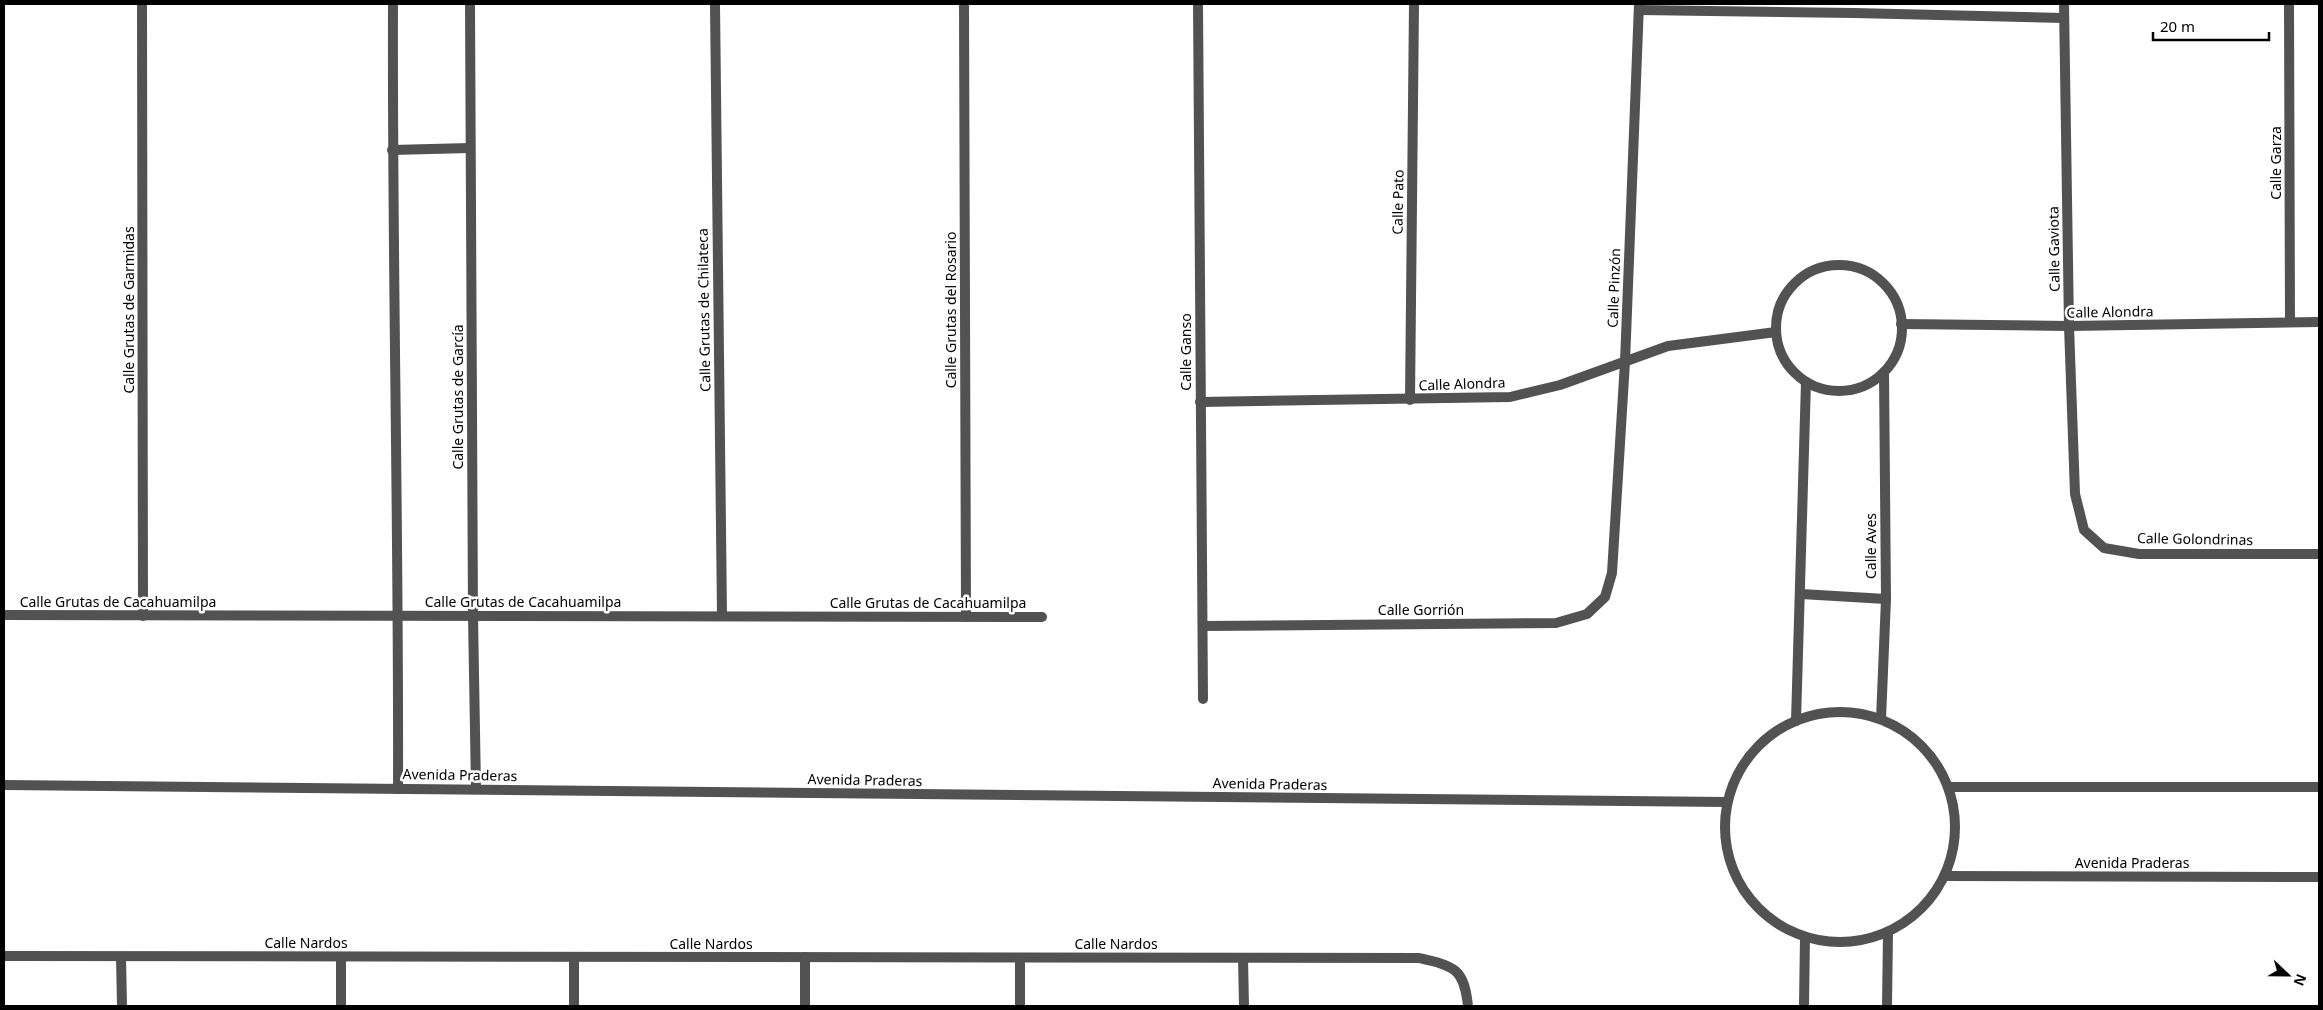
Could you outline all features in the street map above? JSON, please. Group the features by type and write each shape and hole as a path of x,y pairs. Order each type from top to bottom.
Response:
{"street":[{"name":"Calle Grutas de Garmidas","path":"142,4 143,616"},
{"path":"393,4 392,150 399,616 398,788"},
{"name":"Calle Grutas de García","path":"470,4 473,616 476,789"},
{"name":"Calle Grutas de Chilateca","path":"714,4 722,616"},
{"name":"Calle Grutas del Rosario","path":"964,4 966,617"},
{"name":"Calle Ganso","path":"1198,4 1200,402 1204,626 1203,699"},
{"name":"Calle Pato","path":"1410,400 1414,4"},
{"name":"Calle Gaviota","path":"2064,4 2069,326 2075,494"},
{"name":"Calle Garza","path":"2289,4 2290,322"},
{"path":"1639,7 1854,8 2064,18"},
{"name":"Calle Pinzón","path":"1612,573 1625,362 1639,7"},
{"path":"392,150 470,148"},
{"path":"1838,264 1858,267 1877,277 1892,292 1900,312 1901,324 1902,334 1896,355 1884,372 1866,386 1846,391 1825,390 1806,382 1791,369 1780,351 1776,332 1778,312 1786,293 1800,278 1812,271 1838,264"},
{"name":"Calle Alondra","path":"1901,324 2069,326 2319,322"},
{"name":"Calle Alondra","path":"1200,402 1510,397 1560,385 1668,346 1776,332"},
{"name":"Calle Aves","path":"1881,718 1886,599 1884,372"},
{"path":"1796,721 1806,382"},
{"name":"Calle Golondrinas","path":"2075,494 2084,530 2104,548 2139,554 2319,554"},
{"name":"Calle Gorrión","path":"1204,626 1556,623 1587,614 1605,597 1612,573"},
{"path":"1801,594 1886,599"},
{"name":"Calle Grutas de Cacahuamilpa","path":"4,615 1042,617"},
{"path":"1853,712 1881,718 1910,735 1933,758 1948,787 1955,817 1954,847 1945,876 1930,899 1911,918 1888,932 1861,941 1833,943 1805,937 1776,923 1751,900 1734,872 1726,840 1726,802 1736,780 1751,755 1771,735 1796,721 1823,713 1853,712"},
{"name":"Avenida Praderas","path":"4,785 1726,802"},
{"path":"1948,787 2319,787"},
{"name":"Avenida Praderas","path":"1945,876 2319,877"},
{"path":"1887,1006 1888,932"},
{"path":"1804,1006 1805,937"},
{"name":"Calle Nardos","path":"4,956 1419,958 1449,965 1465,984 1468,1006"},
{"path":"121,956 122,1006"},
{"path":"341,957 341,1006"},
{"path":"574,957 574,1006"},
{"path":"805,957 805,1006"},
{"path":"1020,958 1020,1006"},
{"path":"1243,958 1244,1006"}]}
